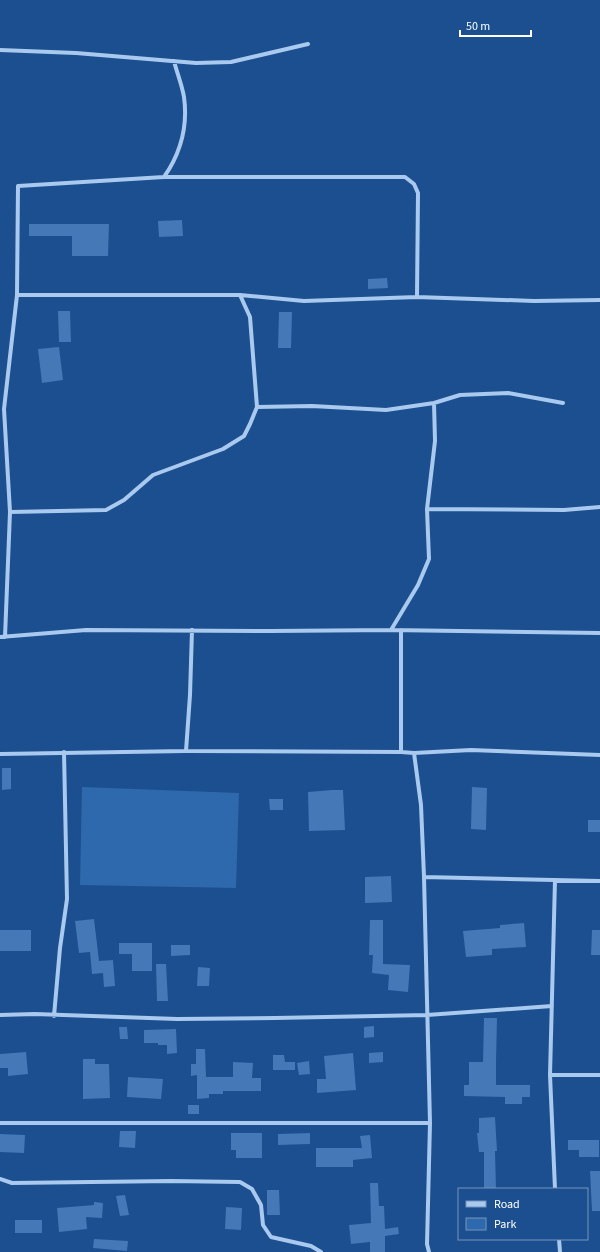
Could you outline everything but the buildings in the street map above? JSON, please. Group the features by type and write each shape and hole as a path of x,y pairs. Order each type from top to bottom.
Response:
{"street":[{"path":"0,50 76,53 196,63 231,62 308,44"},
{"path":"164,177 174,163 185,123 184,97 174,61"},
{"path":"417,297 418,193 414,184 405,178 164,177 18,186 17,295 4,409 10,512 2,637 86,630 402,630 600,633"},
{"path":"17,295 240,295 304,300 417,297 534,301 600,300"},
{"path":"10,512 106,510 124,500 153,475 223,449 244,436 256,407 250,318 240,295"},
{"path":"256,407 312,406 386,410 434,403 460,395 508,393 563,403"},
{"path":"391,630 418,585 428,559 427,510 435,441 434,403"},
{"path":"427,510 564,510 600,507"},
{"path":"186,751 190,695 192,630"},
{"path":"401,752 402,630"},
{"path":"0,754 186,751 414,753 471,750 600,755"},
{"path":"54,1016 60,948 67,899 64,752"},
{"path":"414,753 421,805 424,877 430,1123 427,1244 429,1252"},
{"path":"424,877 600,881"},
{"path":"555,880 550,1075 555,1188"},
{"path":"0,1015 35,1014 54,1016 184,1019 427,1015 552,1006"},
{"path":"550,1075 600,1074"},
{"path":"0,1123 430,1123"},
{"path":"0,1179 12,1183 171,1180 240,1182 252,1189 261,1204 263,1225 271,1237 311,1246 321,1252"},
{"path":"559,1240 560,1252"}],"green space":[{"path":"82,787 239,793 236,888 80,885"}]}
